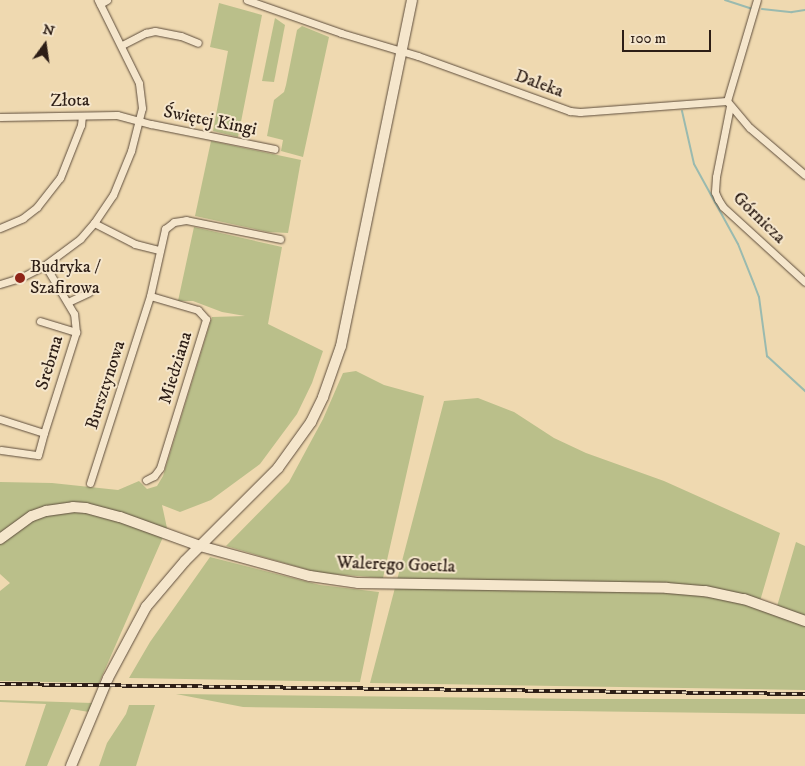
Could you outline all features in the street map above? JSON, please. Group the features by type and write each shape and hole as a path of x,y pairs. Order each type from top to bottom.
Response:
{"main road":[{"path":"72,766 108,678 126,642 156,594 200,546 278,468 311,422 324,397 341,346 412,0"},
{"name":"Walerego Goetla","path":"0,539 32,516 57,508 73,507 101,511 200,546 310,576 358,583 667,588 705,591 744,599 805,621"}],"street":[{"path":"0,284 45,265 68,249 94,223 122,176 139,120 142,100 139,83 122,45 99,2 108,0"},
{"name":"Daleka","path":"247,0 570,111 729,104"},
{"name":"Górnicza","path":"757,0 729,104 715,183 718,199 723,207 805,282"},
{"path":"122,45 146,32 155,31 181,36 198,43"},
{"path":"729,104 750,128 805,175"},
{"name":"Złota","path":"0,117 117,115 139,120"},
{"path":"0,228 23,218 37,206 60,178 82,125 82,116"},
{"name":"Świętej Kingi","path":"139,120 275,149"},
{"name":"Bursztynowa","path":"90,483 150,296 165,229 180,220 201,222 280,239"},
{"path":"94,223 135,244 159,250"},
{"name":"Srebrna","path":"1,450 38,455 76,332 74,314 45,265"},
{"path":"68,302 89,292"},
{"name":"Miedziana","path":"146,480 154,476 160,468 206,319 198,310 150,296"},
{"path":"40,320 76,332"},
{"path":"4,421 44,433"}],"green space":[{"path":"219,3 262,15 238,137 213,131 228,51 210,47"},
{"path":"275,18 285,25 274,82 262,81"},
{"path":"302,26 329,37 303,157 281,151 283,140 267,136 274,100 284,92 297,30"},
{"path":"211,141 301,160 288,233 268,232 195,216"},
{"path":"194,227 282,247 268,324 323,351 312,383 297,414 260,464 211,500 180,512 162,505 167,528 99,683 0,681 0,591 10,583 0,574 0,482 52,483 118,490 139,481 147,489 157,486 163,476 212,317 245,316 222,312 193,301 178,301"},
{"path":"356,371 384,385 424,396 383,578 319,573 226,546 289,482 323,419 343,373"},
{"path":"478,398 514,412 554,438 586,453 664,481 780,533 758,608 775,613 796,542 805,546 805,690 370,683 444,401"},
{"path":"210,557 320,585 379,592 360,682 129,678 150,642"},
{"path":"176,694 585,699 805,699 805,714 243,707"},
{"path":"0,700 92,703 89,712 71,709 47,766 25,766 46,704 0,702"},
{"path":"129,705 155,705 136,766 99,766 107,743 126,714"}],"waterway":[{"path":"725,0 753,9"},
{"path":"762,9 792,12 805,10"},
{"path":"682,111 694,164 738,244 759,297 767,356 805,391"}],"railway":[{"path":"0,684 805,694"}],"place":[{"name":"Budryka / Szafirowa","path":"20,278"}]}
